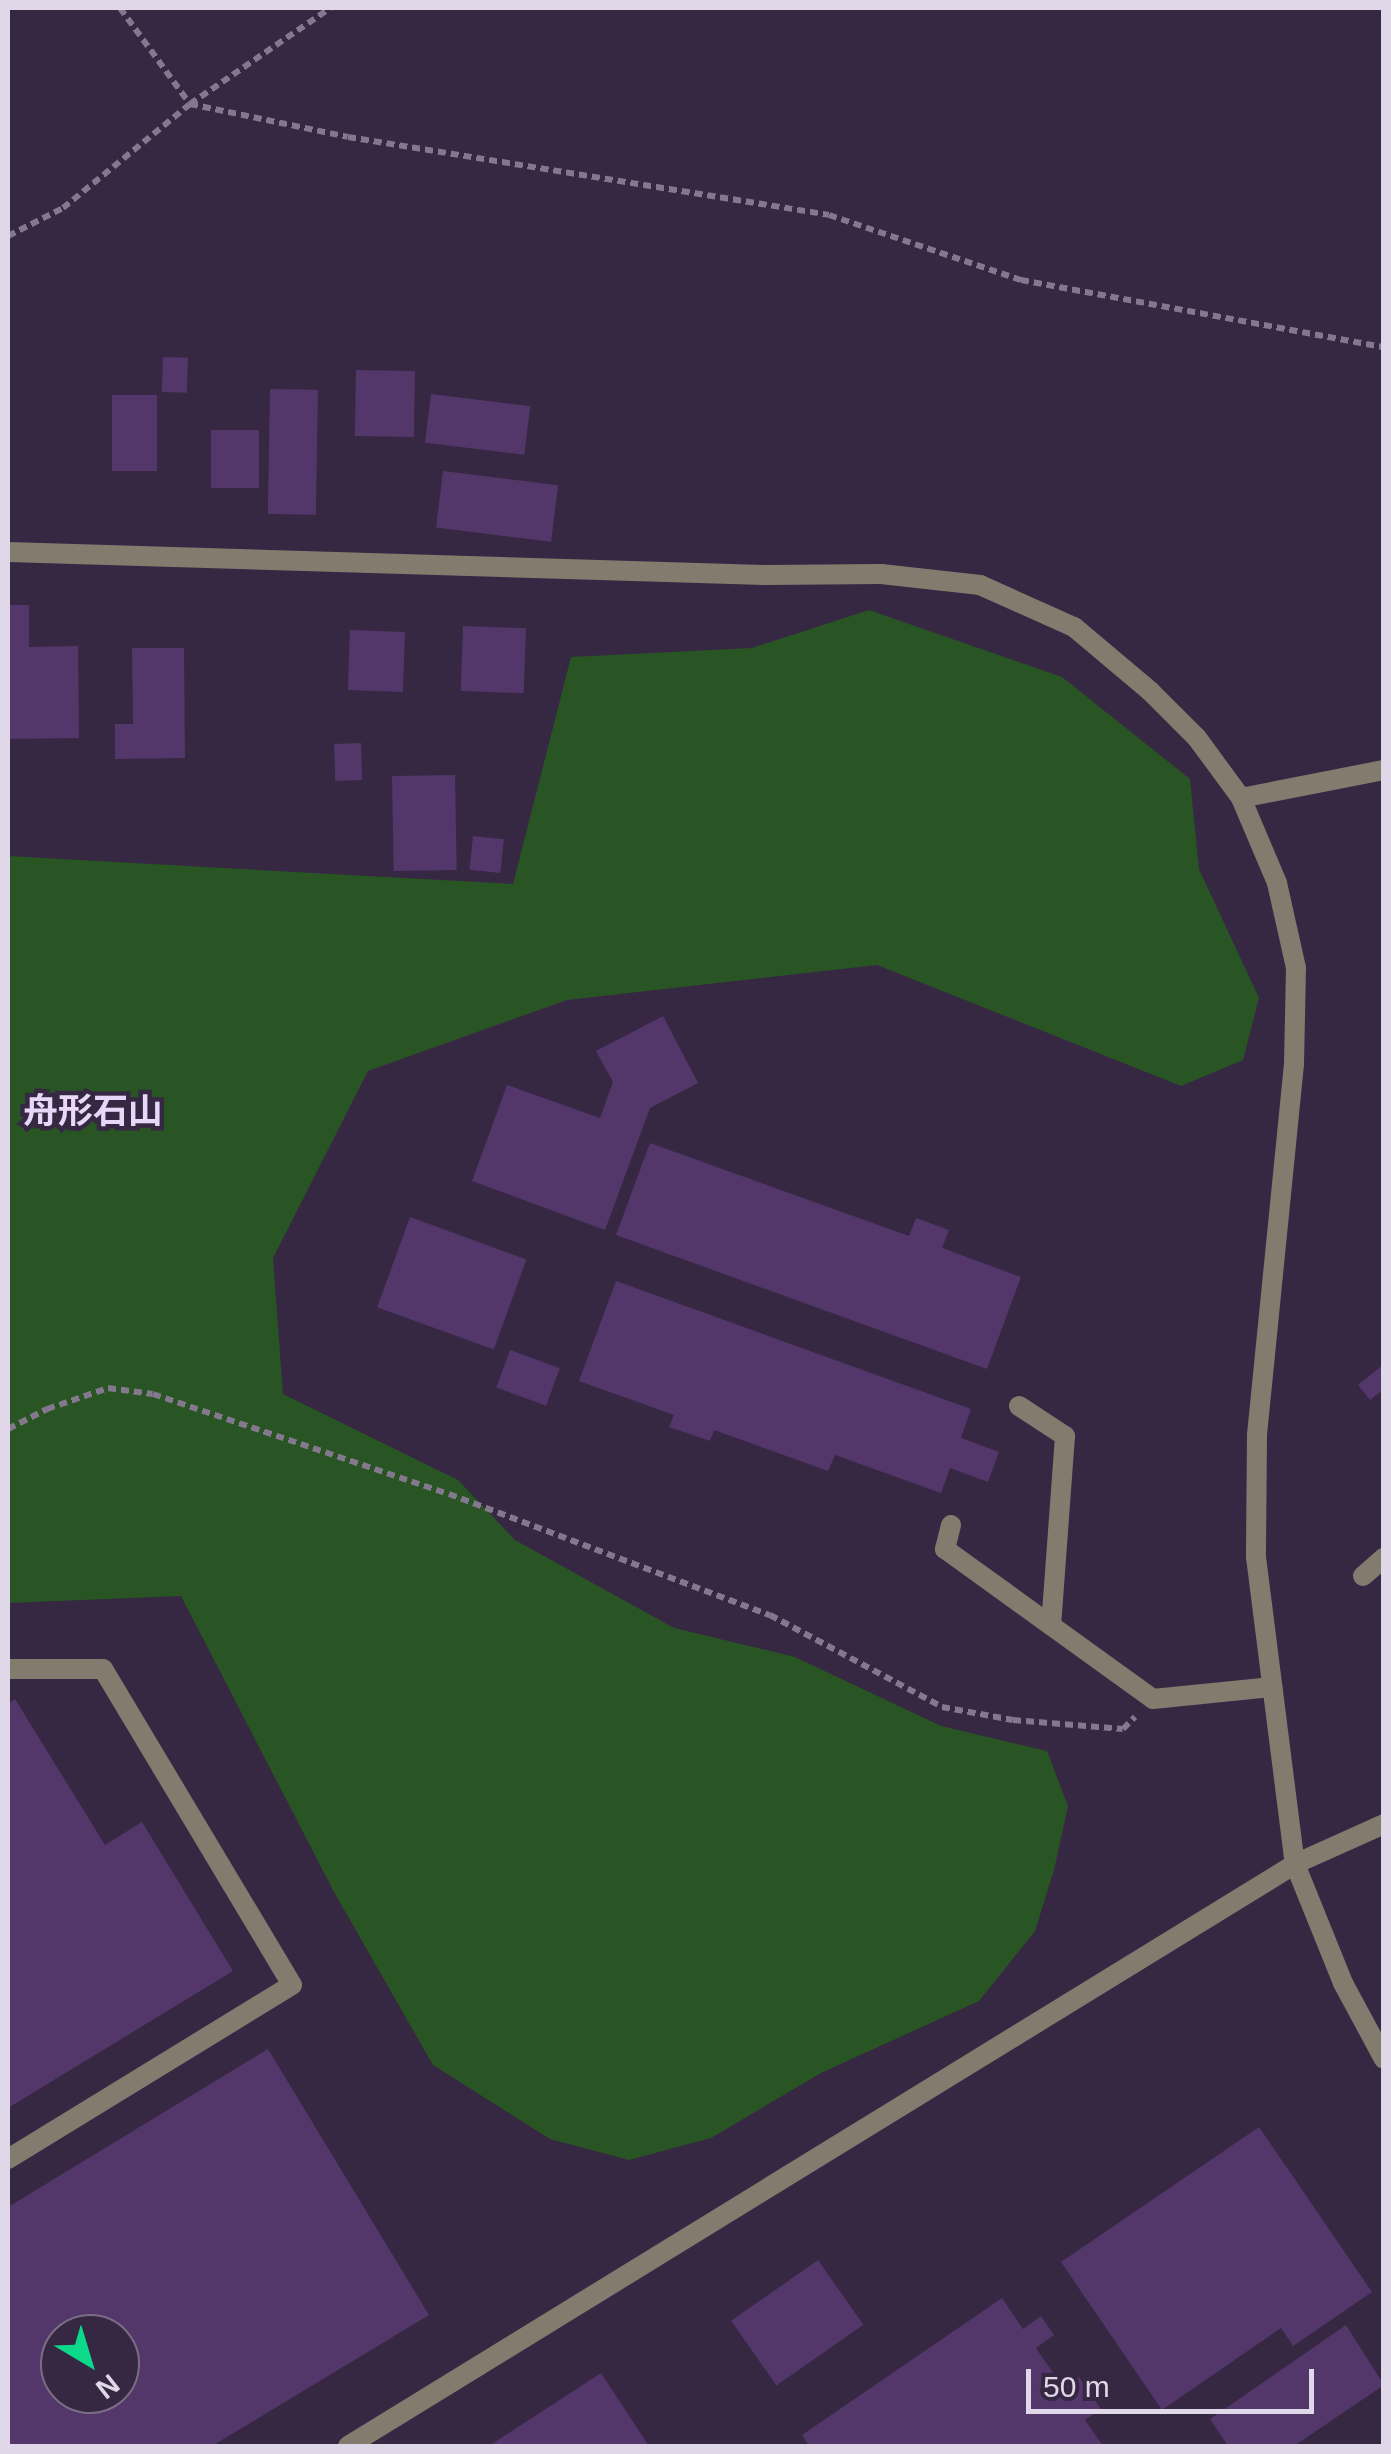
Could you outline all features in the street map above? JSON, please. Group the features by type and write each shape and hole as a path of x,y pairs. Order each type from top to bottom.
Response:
{"street":[{"path":"8,552 881,574 980,585 1074,627 1174,715 1241,798 1277,883 1296,968 1294,1064 1257,1436 1256,1558 1296,1864 1342,1983 1384,2058"},
{"path":"1241,798 1384,770"},
{"path":"1019,1406 1064,1436 1051,1625"},
{"path":"951,1525 945,1549 1154,1699 1272,1687"},
{"path":"1362,1576 1384,1558"},
{"path":"8,1669 103,1669 292,1986 8,2159"},
{"path":"348,2446 1296,1864 1384,1824"}],"path":[{"path":"120,8 190,104 348,137 829,215 1021,280 1384,347"},
{"path":"8,236 63,208 190,104 330,8"},
{"path":"8,1429 47,1409 108,1388 153,1394 449,1494 770,1615 942,1707 1014,1720 1123,1729 1154,1699"}],"green space":[{"path":"869,610 1062,677 1190,779 1199,869 1259,998 1243,1060 1181,1086 877,965 567,1000 368,1071 273,1258 283,1394 458,1480 515,1540 674,1628 795,1657 941,1726 1047,1751 1068,1806 1054,1870 1035,1931 979,2001 821,2073 711,2138 629,2160 550,2139 433,2065 334,1892 181,1596 8,1603 8,856 513,884 571,657 752,648"}],"building":[{"path":"163,357 188,358 187,393 162,392"},
{"path":"356,370 415,371 414,437 355,436"},
{"path":"270,389 318,390 316,515 268,514"},
{"path":"431,394 530,406 524,455 425,443"},
{"path":"112,395 157,395 157,471 112,471"},
{"path":"211,430 259,430 259,488 211,488"},
{"path":"443,471 558,485 551,542 436,528"},
{"path":"8,605 29,605 29,647 78,646 79,738 8,739"},
{"path":"463,626 526,628 524,693 461,691"},
{"path":"350,630 405,632 403,692 348,690"},
{"path":"132,648 184,648 185,758 115,759 115,724 133,724"},
{"path":"361,743 362,780 335,781 334,744"},
{"path":"455,775 457,870 394,871 392,776"},
{"path":"473,836 504,839 500,873 469,870"},
{"path":"663,1016 698,1083 650,1108 605,1230 472,1181 507,1085 600,1118 613,1082 596,1051"},
{"path":"650,1143 909,1236 916,1218 949,1230 942,1248 1021,1277 987,1369 616,1235"},
{"path":"410,1217 527,1259 494,1350 377,1307"},
{"path":"616,1281 971,1409 961,1438 999,1452 988,1482 950,1468 941,1493 835,1455 828,1471 714,1430 710,1441 669,1427 674,1415 579,1381"},
{"path":"510,1350 560,1368 546,1406 496,1388"},
{"path":"1384,1364 1384,1389 1370,1400 1358,1385"},
{"path":"15,1699 105,1845 142,1822 233,1971 8,2108 8,1704"},
{"path":"268,2049 429,2315 212,2446 8,2446 8,2207"},
{"path":"1259,2127 1372,2292 1293,2346 1281,2328 1162,2410 1061,2262"},
{"path":"818,2260 863,2325 776,2386 731,2321"},
{"path":"1002,2298 1023,2329 1041,2316 1054,2335 1036,2348 1063,2387 1079,2377 1101,2409 1085,2420 1103,2446 809,2446 802,2435"},
{"path":"1346,2325 1384,2385 1294,2446 1228,2446 1210,2419"},
{"path":"601,2373 649,2446 493,2446 492,2444"}],"district":[{"name":"舟形石山","path":"93,1111"}]}
